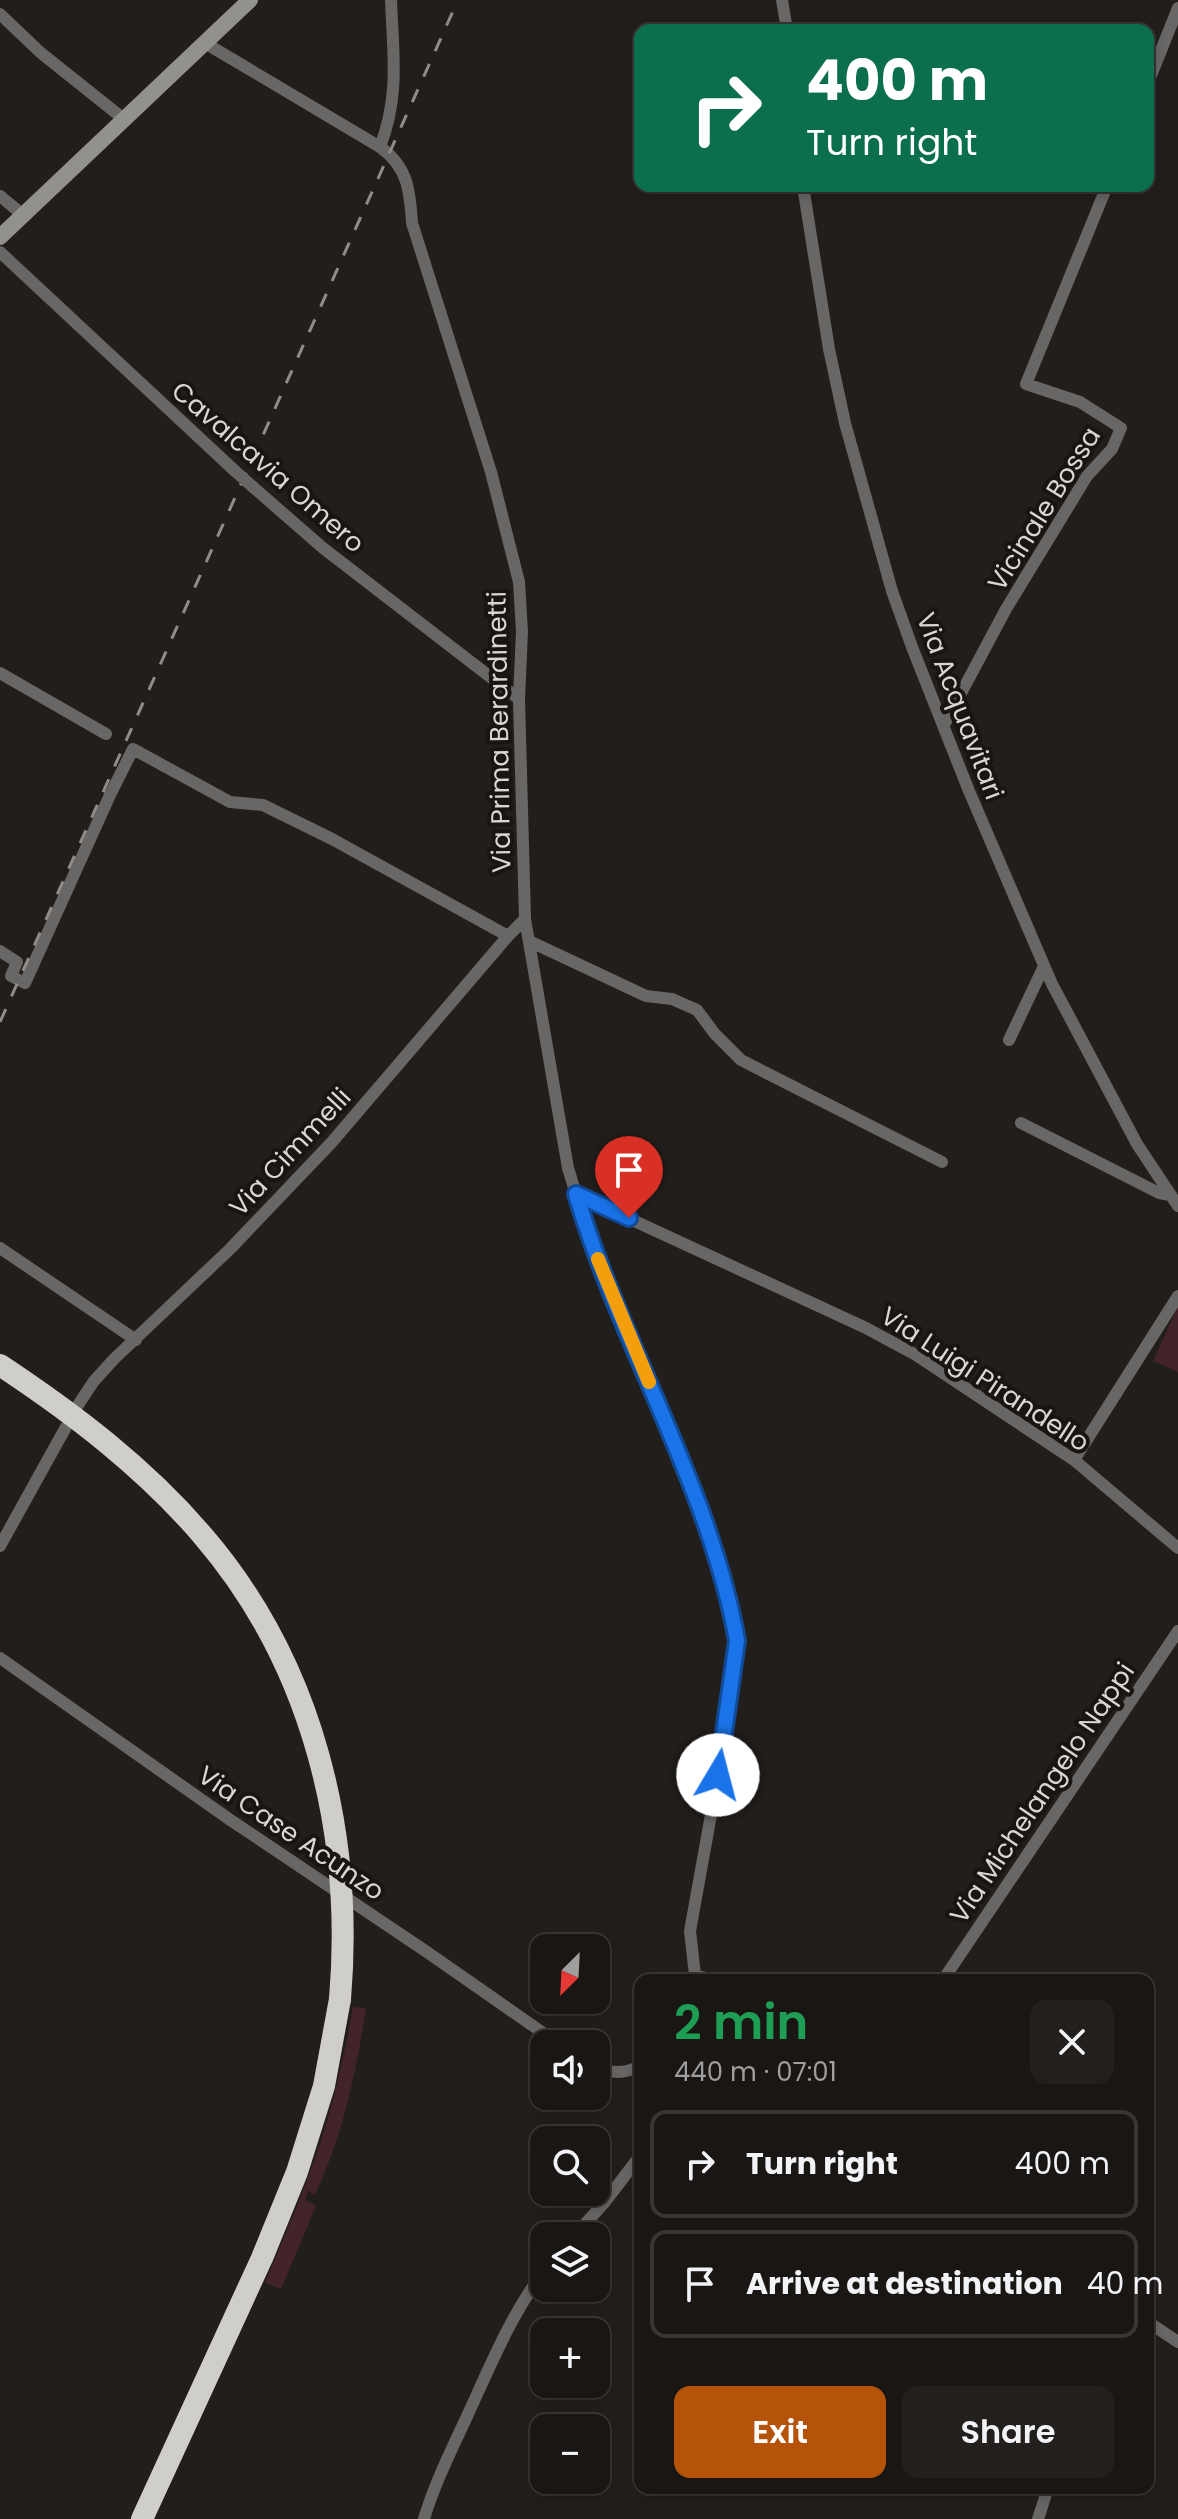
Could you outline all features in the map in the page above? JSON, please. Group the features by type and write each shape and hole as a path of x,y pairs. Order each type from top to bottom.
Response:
{"highway":[{"path":"0,1365 124,1456 181,1512 224,1563 278,1650 309,1723 331,1800 338,1839 344,1919 340,1999 324,2086 297,2172 262,2258 142,2519"}],"main road":[{"path":"0,237 250,0"}],"street":[{"path":"380,147 394,100 391,0"},
{"path":"782,0 786,24"},
{"path":"1154,68 1178,8"},
{"path":"0,14 41,53 125,120"},
{"name":"Via Prima Berardinetti","path":"205,43 380,147 401,166 410,192 412,223 509,538 519,582 522,632 519,699 525,919 560,1126 590,1240 704,1525 737,1641 720,1766 690,1931 693,1974"},
{"name":"Via Acquavitari","path":"804,192 829,349 845,423 892,591 969,791 1044,966 1137,1144 1174,1200"},
{"name":"Vicinale Bossa","path":"944,725 1006,609 1087,476 1112,449 1121,428 1080,402 1026,384 1105,192"},
{"path":"0,196 23,215"},
{"name":"Cavalcavia Omero","path":"0,252 235,471 323,548 519,699"},
{"path":"0,673 106,734"},
{"path":"0,951 17,962 11,976 25,983 133,749 230,802 263,805 332,839 508,936"},
{"name":"Via Cimmelli","path":"78,1405 94,1381 230,1249 332,1142 525,919"},
{"path":"529,941 646,996 672,999 697,1010 741,1060 942,1162"},
{"path":"1009,1040 1044,966"},
{"path":"1021,1123 1174,1200"},
{"name":"Via Luigi Pirandello","path":"576,1194 916,1355 1074,1460 1178,1548"},
{"path":"0,1248 136,1340"},
{"path":"1074,1460 1178,1296"},
{"path":"0,1546 66,1427"},
{"name":"Via Michelangelo Nappi","path":"947,1974 1178,1631"},
{"name":"Via Case Acunzo","path":"0,1658 229,1819 539,2030"},
{"path":"610,2072 634,2069"},
{"path":"587,2222 634,2164"},
{"path":"424,2519 490,2365 530,2293"},
{"path":"1154,2326 1178,2342"},
{"path":"1038,2519 1046,2494"}],"shaded area":[{"path":"1178,1306 1178,1372 1153,1361"},
{"path":"353,2007 366,2008 347,2103 315,2195 308,2191 305,2200 316,2206 281,2289 265,2283 321,2142"}],"railway":[{"path":"0,1022 458,0"}],"slow traffic":[{"path":"598,1259 649,1382"}],"route":[{"path":"629,1218 576,1194 590,1240 704,1525 733,1622 737,1641 718,1775"}]}
